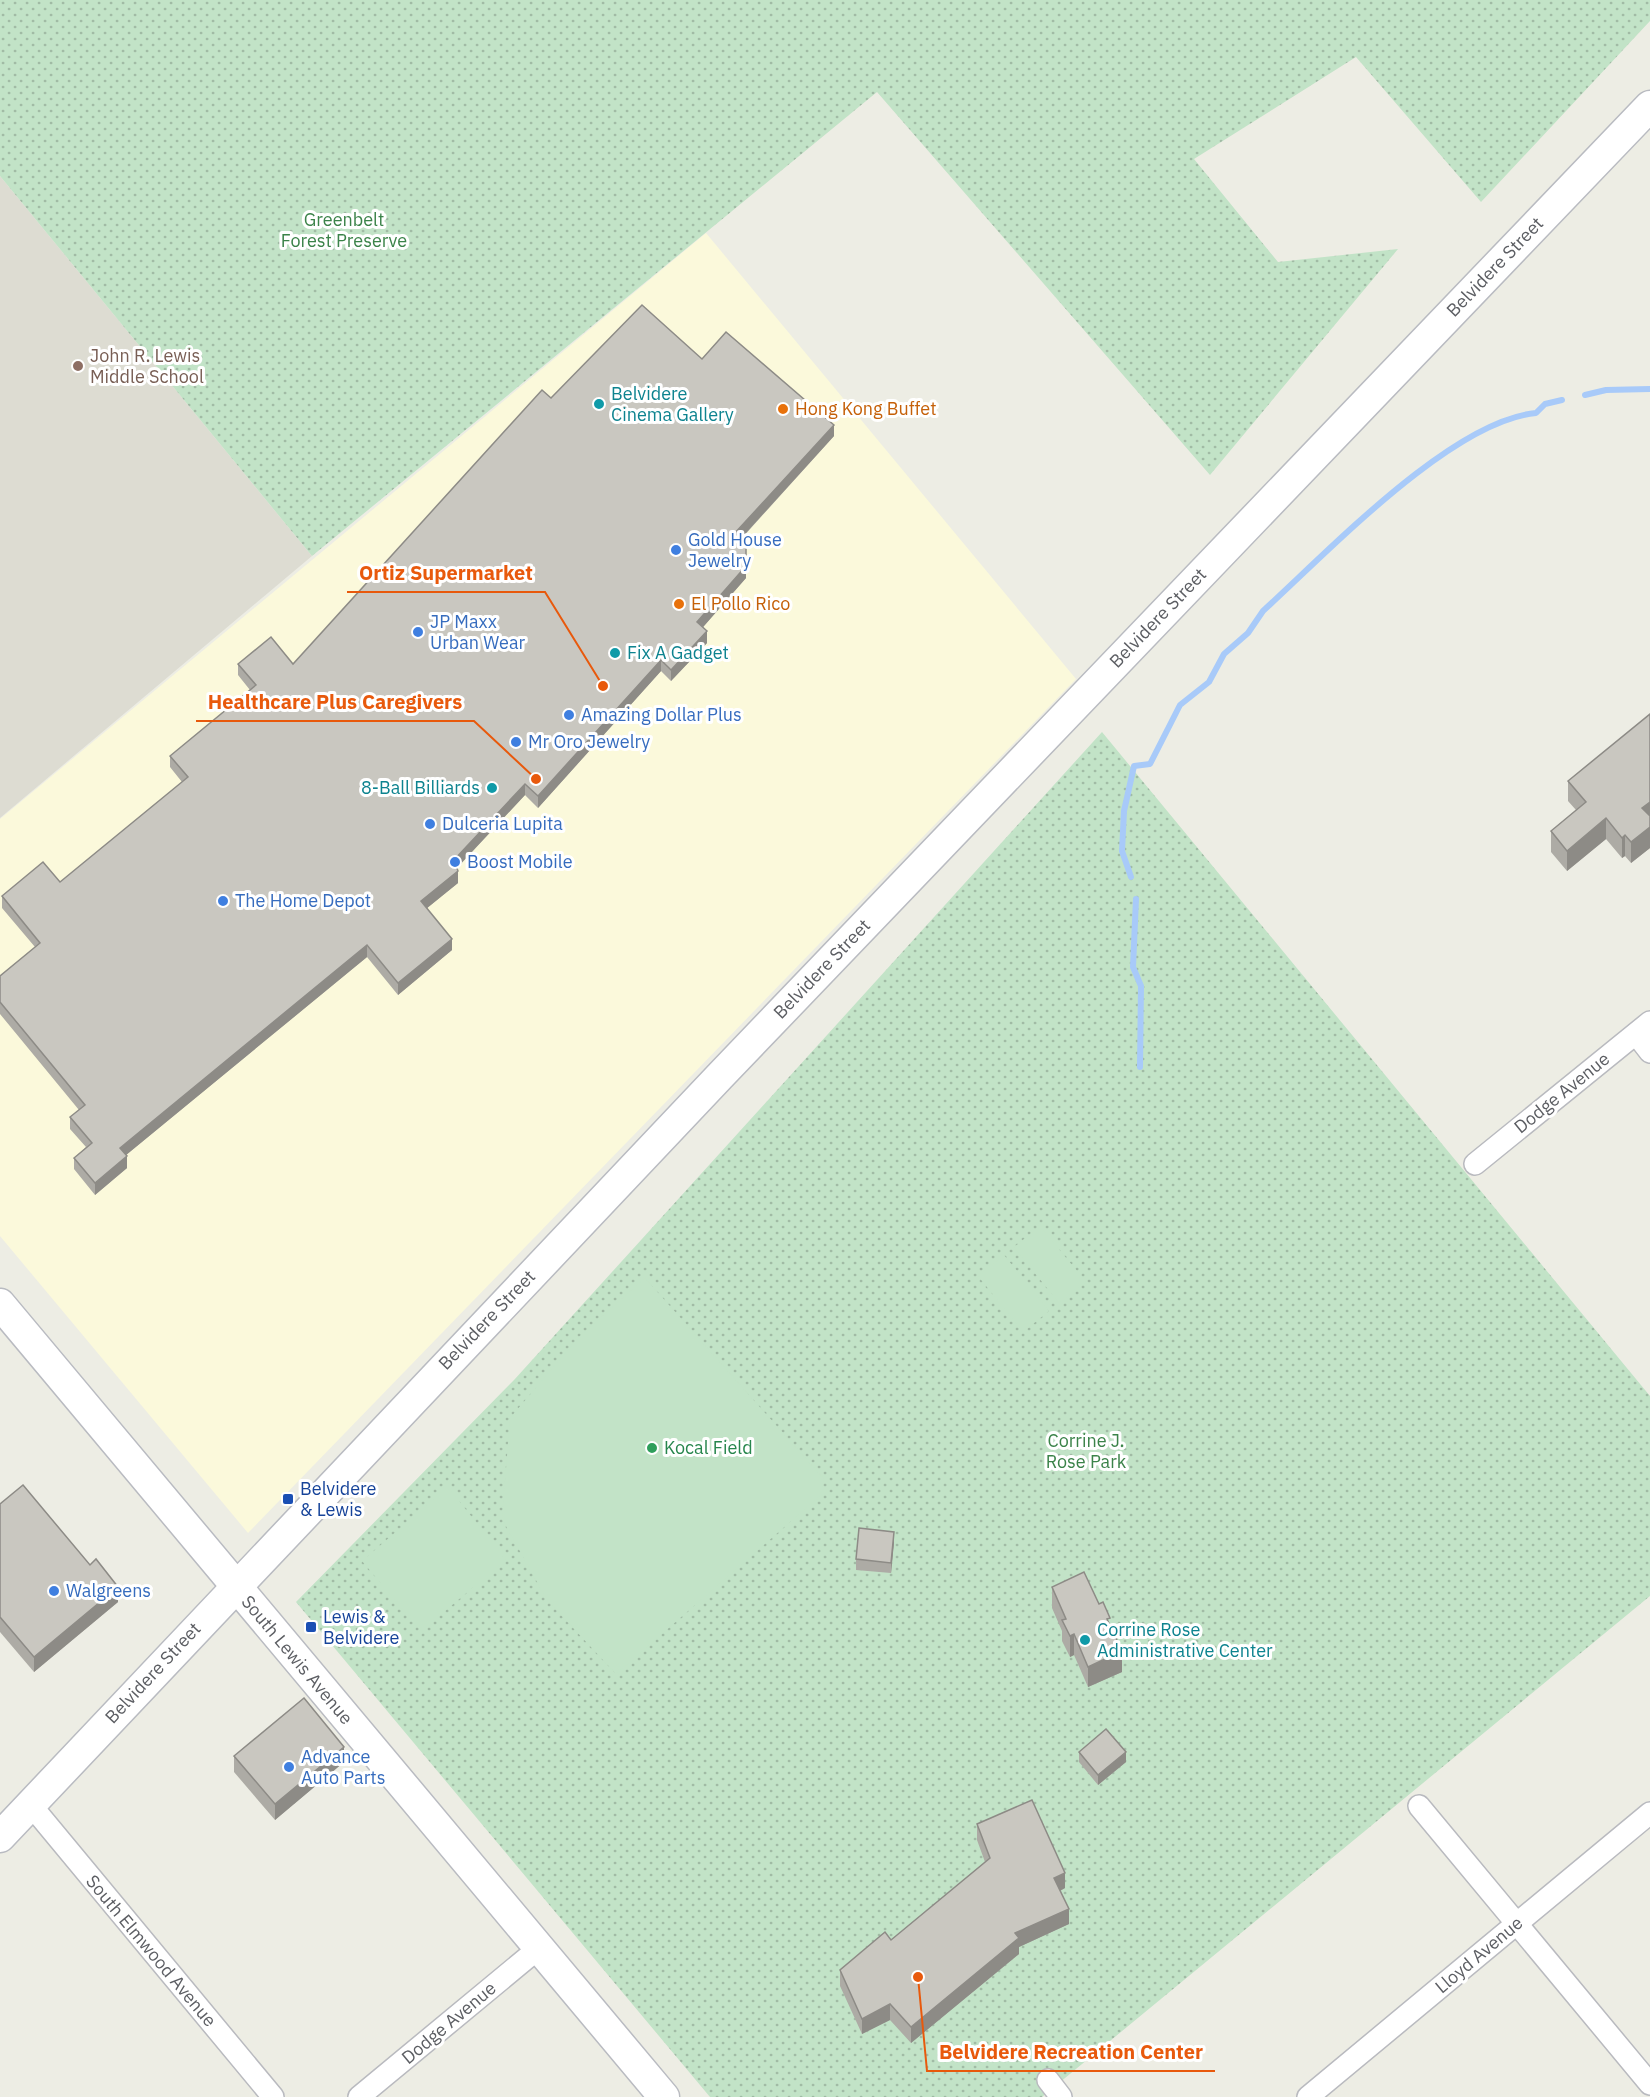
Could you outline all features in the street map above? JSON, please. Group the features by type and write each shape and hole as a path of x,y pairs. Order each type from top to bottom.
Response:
{"main road":[{"name":"Belvidere Street","path":"0,1836 235,1586 1650,106"},
{"name":"South Lewis Avenue","path":"0,1304 664,2097"}],"street":[{"path":"1643,1028 1650,1052"},
{"name":"Dodge Avenue","path":"1475,1164 1643,1028"},
{"name":"South Elmwood Avenue","path":"30,1804 273,2097"},
{"path":"1419,1806 1650,2084"},
{"name":"Lloyd Avenue","path":"1308,2097 1650,1813"},
{"name":"Dodge Avenue","path":"360,2097 539,1948"},
{"path":"1048,2080 1061,2097"}],"shaded area":[{"name":"John R. Lewis Middle School","path":"0,176 312,556 0,818"},
{"path":"706,233 1076,679 248,1533 0,1236 0,819"}],"green space":[{"name":"Greenbelt Forest Preserve","path":"0,0 1650,0 1650,21 1481,202 1356,57 1194,159 1278,262 1398,249 1210,475 877,92 312,556 0,176"},
{"name":"Corrine J. Rose Park","path":"1102,732 1650,1396 1650,1596 1042,2097 710,2097 296,1602 514,1380"},
{"path":"1040,1226 1086,1282 1059,1303 1014,1247"},
{"path":"1004,1255 1049,1311 1023,1332 978,1276"},
{"name":"Kocal Field","path":"645,1278 824,1479 821,1495 616,1674 547,1600 502,1519 510,1418 580,1336"},
{"path":"448,1487 506,1560 421,1631 362,1561"}],"building":[{"path":"642,305 702,359 726,332 834,425 735,533 746,541 746,566 697,622 707,631 671,670 661,660 538,796 525,784 454,860 458,871 421,901 452,939 398,983 367,945 120,1148 127,1156 95,1183 74,1158 92,1143 70,1117 85,1105 0,1002 0,976 40,943 2,896 43,862 60,882 188,777 170,756 256,685 238,664 271,637 293,664 542,390 551,398"},
{"path":"1650,714 1650,802 1642,808 1650,816 1650,827 1631,842 1625,835 1622,838 1606,818 1567,851 1551,831 1586,802 1568,781"},
{"name":"Walgreens","path":"23,1485 90,1565 96,1559 118,1587 34,1657 0,1617 0,1504"},
{"path":"859,1528 894,1532 891,1563 856,1559"},
{"name":"Corrine Rose Administrative Center","path":"1084,1572 1099,1604 1103,1602 1110,1618 1107,1619 1122,1651 1088,1667 1074,1634 1070,1636 1062,1620 1066,1619 1052,1587"},
{"name":"Advance Auto Parts","path":"304,1698 344,1747 275,1804 234,1756"},
{"path":"1106,1729 1126,1752 1098,1775 1079,1752"},
{"path":"1032,1800 1065,1873 1054,1878 1069,1909 1015,1933 1019,1938 911,2027 890,2004 862,2019 840,1970 885,1932 891,1940 990,1858 977,1824"}],"waterway":[{"path":"1585,395 1606,390 1650,389"},
{"path":"1131,877 1122,851 1124,811 1134,766 1150,764 1180,705 1209,682 1224,654 1248,633 1263,611 1355,525 1429,464 1466,439 1502,421 1536,413 1545,404 1562,400"},
{"path":"1136,899 1133,967 1141,986 1140,1067"}],"place":[{"name":"John R. Lewis Middle School","path":"78,366"},
{"name":"Belvidere Cinema Gallery","path":"599,404"},
{"name":"Hong Kong Buffet","path":"783,409"},
{"name":"Gold House Jewelry","path":"676,550"},
{"name":"El Pollo Rico","path":"679,604"},
{"name":"JP Maxx Urban Wear","path":"418,632"},
{"name":"Fix A Gadget","path":"615,653"},
{"name":"Ortiz Supermarket","path":"603,686"},
{"name":"Amazing Dollar Plus","path":"569,715"},
{"name":"Mr Oro Jewelry","path":"516,742"},
{"name":"Healthcare Plus Caregivers","path":"536,779"},
{"name":"8-Ball Billiards","path":"492,788"},
{"name":"Dulceria Lupita","path":"430,824"},
{"name":"Boost Mobile","path":"455,862"},
{"name":"The Home Depot","path":"223,901"},
{"name":"Kocal Field","path":"652,1448"},
{"name":"Belvidere & Lewis","path":"288,1499"},
{"name":"Walgreens","path":"54,1591"},
{"name":"Lewis & Belvidere","path":"311,1627"},
{"name":"Corrine Rose Administrative Center","path":"1085,1640"},
{"name":"Advance Auto Parts","path":"289,1767"},
{"name":"Belvidere Recreation Center","path":"918,1977"}]}
